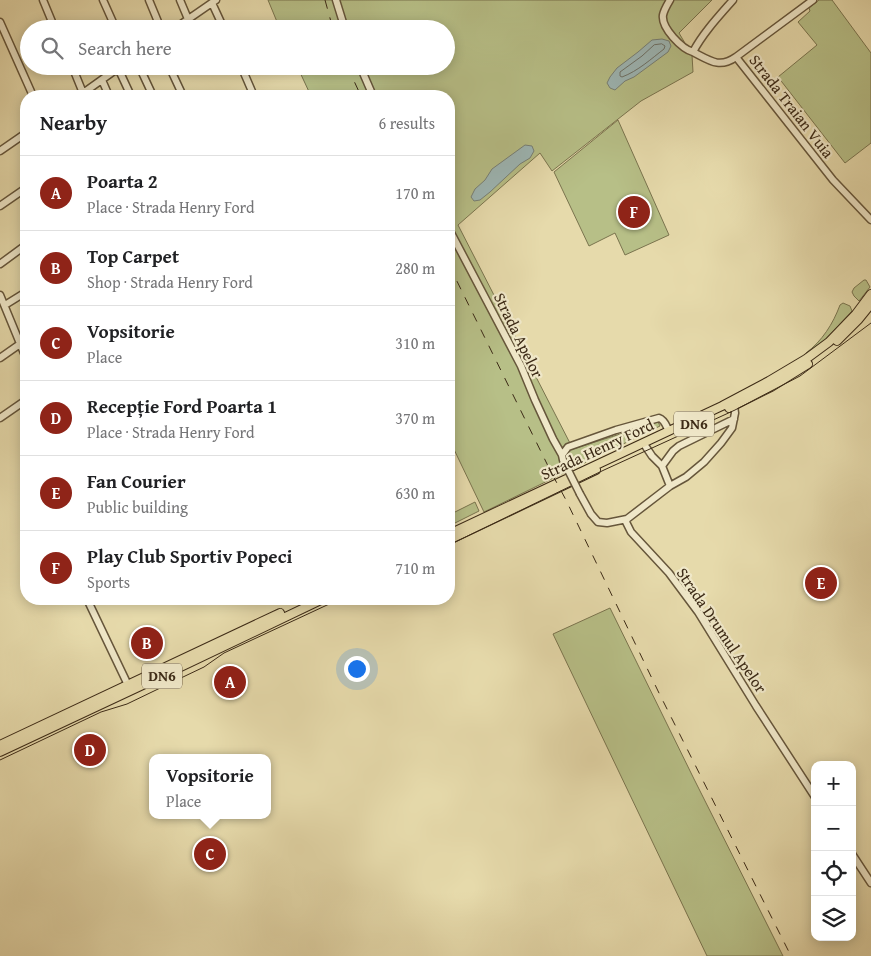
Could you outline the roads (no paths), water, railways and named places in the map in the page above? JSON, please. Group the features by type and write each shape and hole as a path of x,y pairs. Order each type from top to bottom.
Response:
{"main road":[{"name":"Strada Henry Ford","path":"455,531 732,401 769,381 806,359 829,342 856,314 871,294"},
{"name":"Strada Henry Ford","path":"455,537 734,406 787,378 815,360 841,337 871,304"},
{"name":"DN6","path":"0,745 299,605"},
{"name":"DN6","path":"0,752 310,605"}],"street":[{"path":"43,0 51,20"},
{"path":"103,0 112,20"},
{"path":"149,0 157,20"},
{"path":"180,0 188,19 214,1 221,20"},
{"path":"336,0 342,20"},
{"path":"670,0 663,14 665,26 684,48 719,64 736,58"},
{"path":"693,52 733,0"},
{"name":"Strada Traian Vuia","path":"813,0 736,58 833,180 871,220"},
{"path":"0,22 20,67"},
{"path":"24,75 30,90"},
{"path":"75,75 79,90"},
{"path":"88,90 109,75"},
{"path":"123,75 129,90"},
{"path":"143,75 149,90"},
{"path":"173,75 180,90"},
{"path":"245,75 251,90"},
{"path":"364,75 370,90"},
{"path":"102,80 107,90"},
{"path":"0,150 20,137"},
{"path":"0,206 20,192"},
{"name":"Strada Apelor","path":"455,240 512,348 553,439 591,514 598,522 607,523 627,519"},
{"path":"0,264 20,249"},
{"path":"0,295 20,344 0,358"},
{"path":"5,305 20,296"},
{"path":"0,418 20,404"},
{"path":"627,519 704,462 732,428 734,406"},
{"path":"562,454 568,448 616,430 659,418 662,419 669,431"},
{"path":"662,466 679,446 734,420"},
{"path":"646,447 662,466 670,486"},
{"name":"Strada Drumul Apelor","path":"627,519 626,522 631,532 669,573 698,612 811,791"},
{"path":"90,605 128,685"},
{"path":"856,860 871,883"}],"water":[{"path":"662,39 669,41 671,46 668,52 615,90 610,88 607,83 617,68 652,40"},
{"path":"525,145 532,146 534,151 530,158 520,164 480,200 474,201 471,197 475,189 485,180 492,169"}],"tram line":[{"path":"455,542 604,470 735,410 800,376 871,323"},
{"path":"0,760 101,712 127,704 204,667 224,653 327,605"}],"railway":[{"path":"325,0 331,20"},
{"path":"351,75 358,90"},
{"path":"455,277 566,500 659,693 791,956"}],"place":[{"name":"Play Club Sportiv Popeci","path":"634,212"},
{"name":"Fan Courier","path":"821,583"},
{"name":"Top Carpet","path":"147,643"},
{"name":"Poarta 2","path":"230,682"},
{"name":"Recepție Ford Poarta 1","path":"90,750"},
{"name":"Vopsitorie","path":"210,854"}]}
